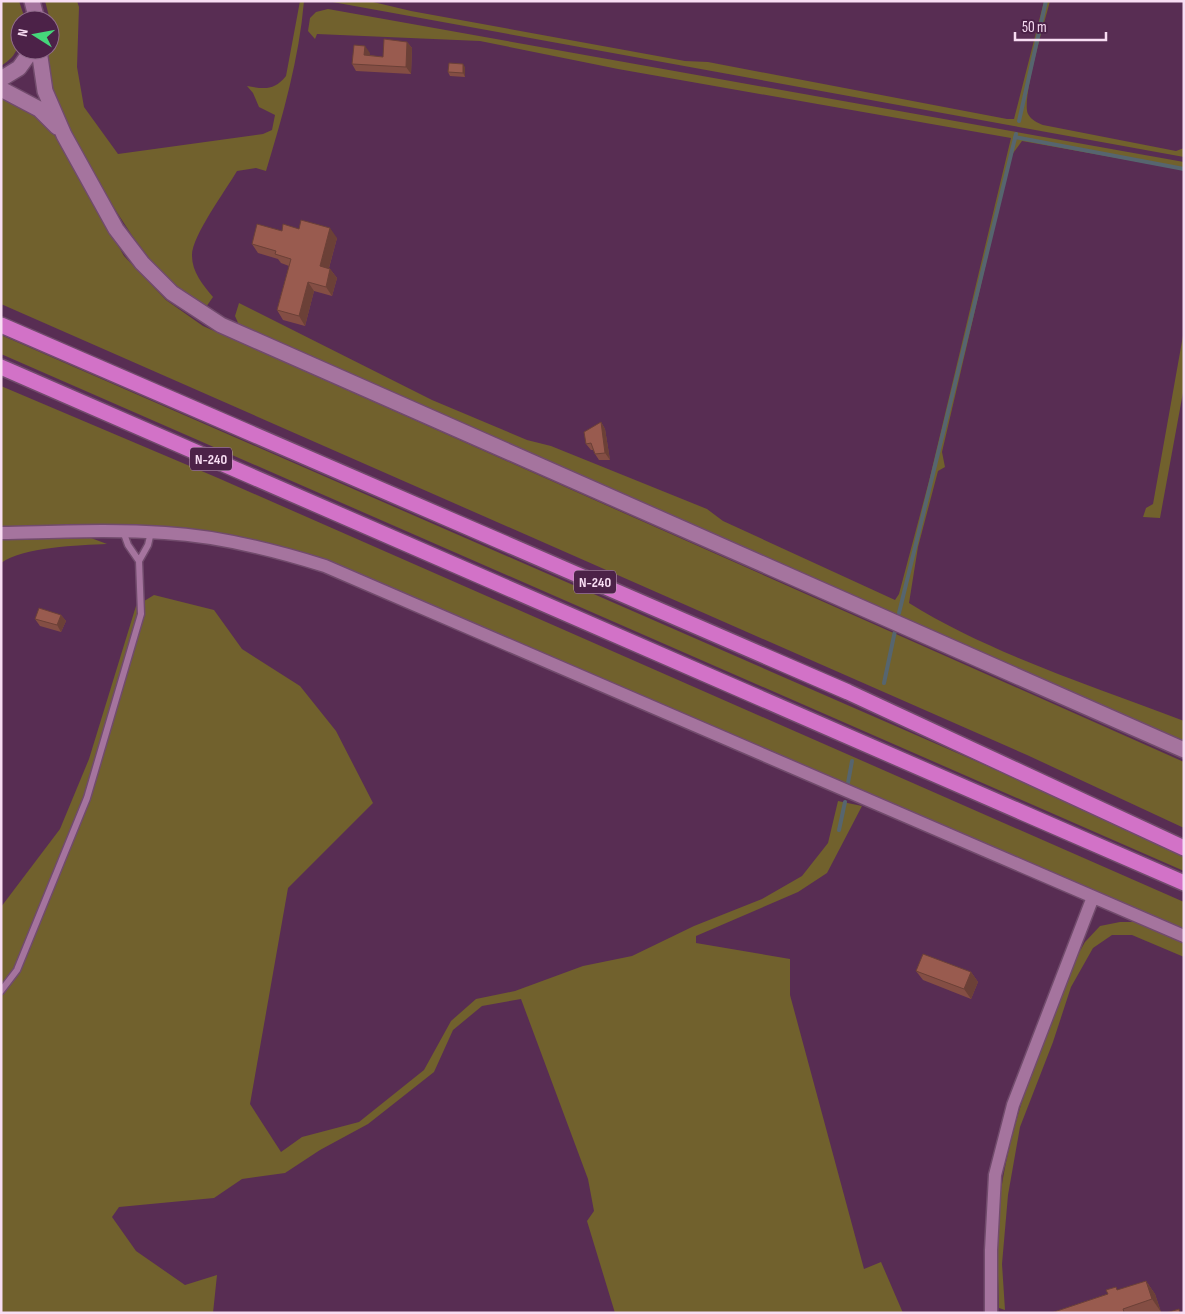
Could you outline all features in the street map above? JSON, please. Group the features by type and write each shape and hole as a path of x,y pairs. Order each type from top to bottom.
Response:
{"highway":[{"name":"N-240","path":"1,325 848,692 1184,848"},
{"name":"N-240","path":"1,367 1184,883"}],"street":[{"path":"1,79 19,68 25,60"},
{"path":"40,60 45,91 64,135 116,229 142,263 172,293 221,325 1184,750"},
{"path":"1,89 39,109 64,135"},
{"path":"1,533 151,532 209,538 282,553 325,566 1184,936"},
{"path":"991,1313 991,1250 996,1175 1012,1105 1094,897"}],"lane":[{"path":"123,531 128,545 139,561"},
{"path":"1,991 17,970 86,798 141,614 139,561 148,545 151,532"}],"shaded area":[{"path":"1,1 19,1 22,10 10,10 10,59 1,66"},
{"path":"45,1 77,1 79,7 77,67 84,107 118,154 263,134 272,130 275,115 259,107 253,93 247,86 259,88 273,87 286,76 300,1 304,1 294,66 266,171 256,168 237,171 210,213 193,248 192,262 196,273 213,297 206,307 163,276 133,237 94,177 52,96 48,60 60,60 60,10 47,10"},
{"path":"327,1 369,1 411,11 685,61 708,62 1014,119 1044,1 1050,1 1028,93 1027,106 1029,116 1043,125 1176,151 1184,148 1184,157"},
{"path":"328,9 1184,162 1184,170 1022,141 1011,156 942,452 945,467 938,471 918,547 909,603 1008,654 1184,721 1184,742 239,325 235,316 239,303 432,400 527,440 551,446 707,509 723,521 895,600 899,594 929,481 1011,138 618,69 480,41 317,34 315,39 308,31 310,18 316,12"},
{"path":"1,96 43,118 61,145 124,256 166,300 203,326 1184,762 1184,828 1027,755 1,304"},
{"path":"1184,330 1184,387 1160,518 1143,517 1146,508 1153,504"},
{"path":"1,335 1003,773 1184,856 1184,871 1,354"},
{"path":"1,386 218,478 1184,902 1184,929 337,564 259,541 185,529 133,526 1,527"},
{"path":"91,538 107,544 37,550 23,553 1,563 1,540"},
{"path":"154,595 214,610 242,649 300,686 336,731 373,803 288,888 250,1104 281,1152 302,1137 359,1122 424,1070 451,1021 476,999 515,991 583,966 632,956 694,926 762,899 802,876 828,843 838,801 862,806 827,873 798,892 696,936 696,943 790,959 790,995 864,1269 881,1262 903,1313 615,1313 587,1221 594,1211 588,1179 521,999 482,1006 453,1030 434,1072 368,1124 320,1150 285,1173 242,1179 214,1198 119,1207 112,1217 136,1251 185,1285 217,1275 213,1313 1,1313 1,907 60,829 89,759 136,606"},
{"path":"1120,922 1135,922 1184,943 1184,957 1132,935 1112,935 1093,948 1071,987 1053,1042 1020,1127 1008,1195 1002,1264 1005,1310 999,1308 998,1216 1002,1183 1009,1151 1026,1088 1072,965 1085,942 1100,926"}],"building":[{"path":"384,39 407,42 406,67 352,64 354,45 365,46 364,55 383,57"},
{"path":"449,63 463,64 463,73 448,72"},
{"path":"301,220 330,228 320,266 330,269 326,287 308,282 299,316 277,310 291,259 275,254 276,251 252,244 257,224 282,231 283,224 299,229"},
{"path":"601,422 605,453 595,454 591,443 586,444 584,432"},
{"path":"39,608 61,615 57,625 35,619"},
{"path":"923,954 971,972 964,989 916,971"},
{"path":"1146,1281 1152,1299 1123,1309 1124,1312 1051,1313 1108,1294 1106,1290 1116,1287 1117,1290"},
{"path":"1179,1309 1180,1313 1166,1313"}],"waterway":[{"path":"1019,121 1046,1"},
{"path":"899,613 1016,134"},
{"path":"1015,137 1184,169"},
{"path":"884,683 895,631"},
{"path":"848,783 852,761"},
{"path":"839,830 845,802"}]}
